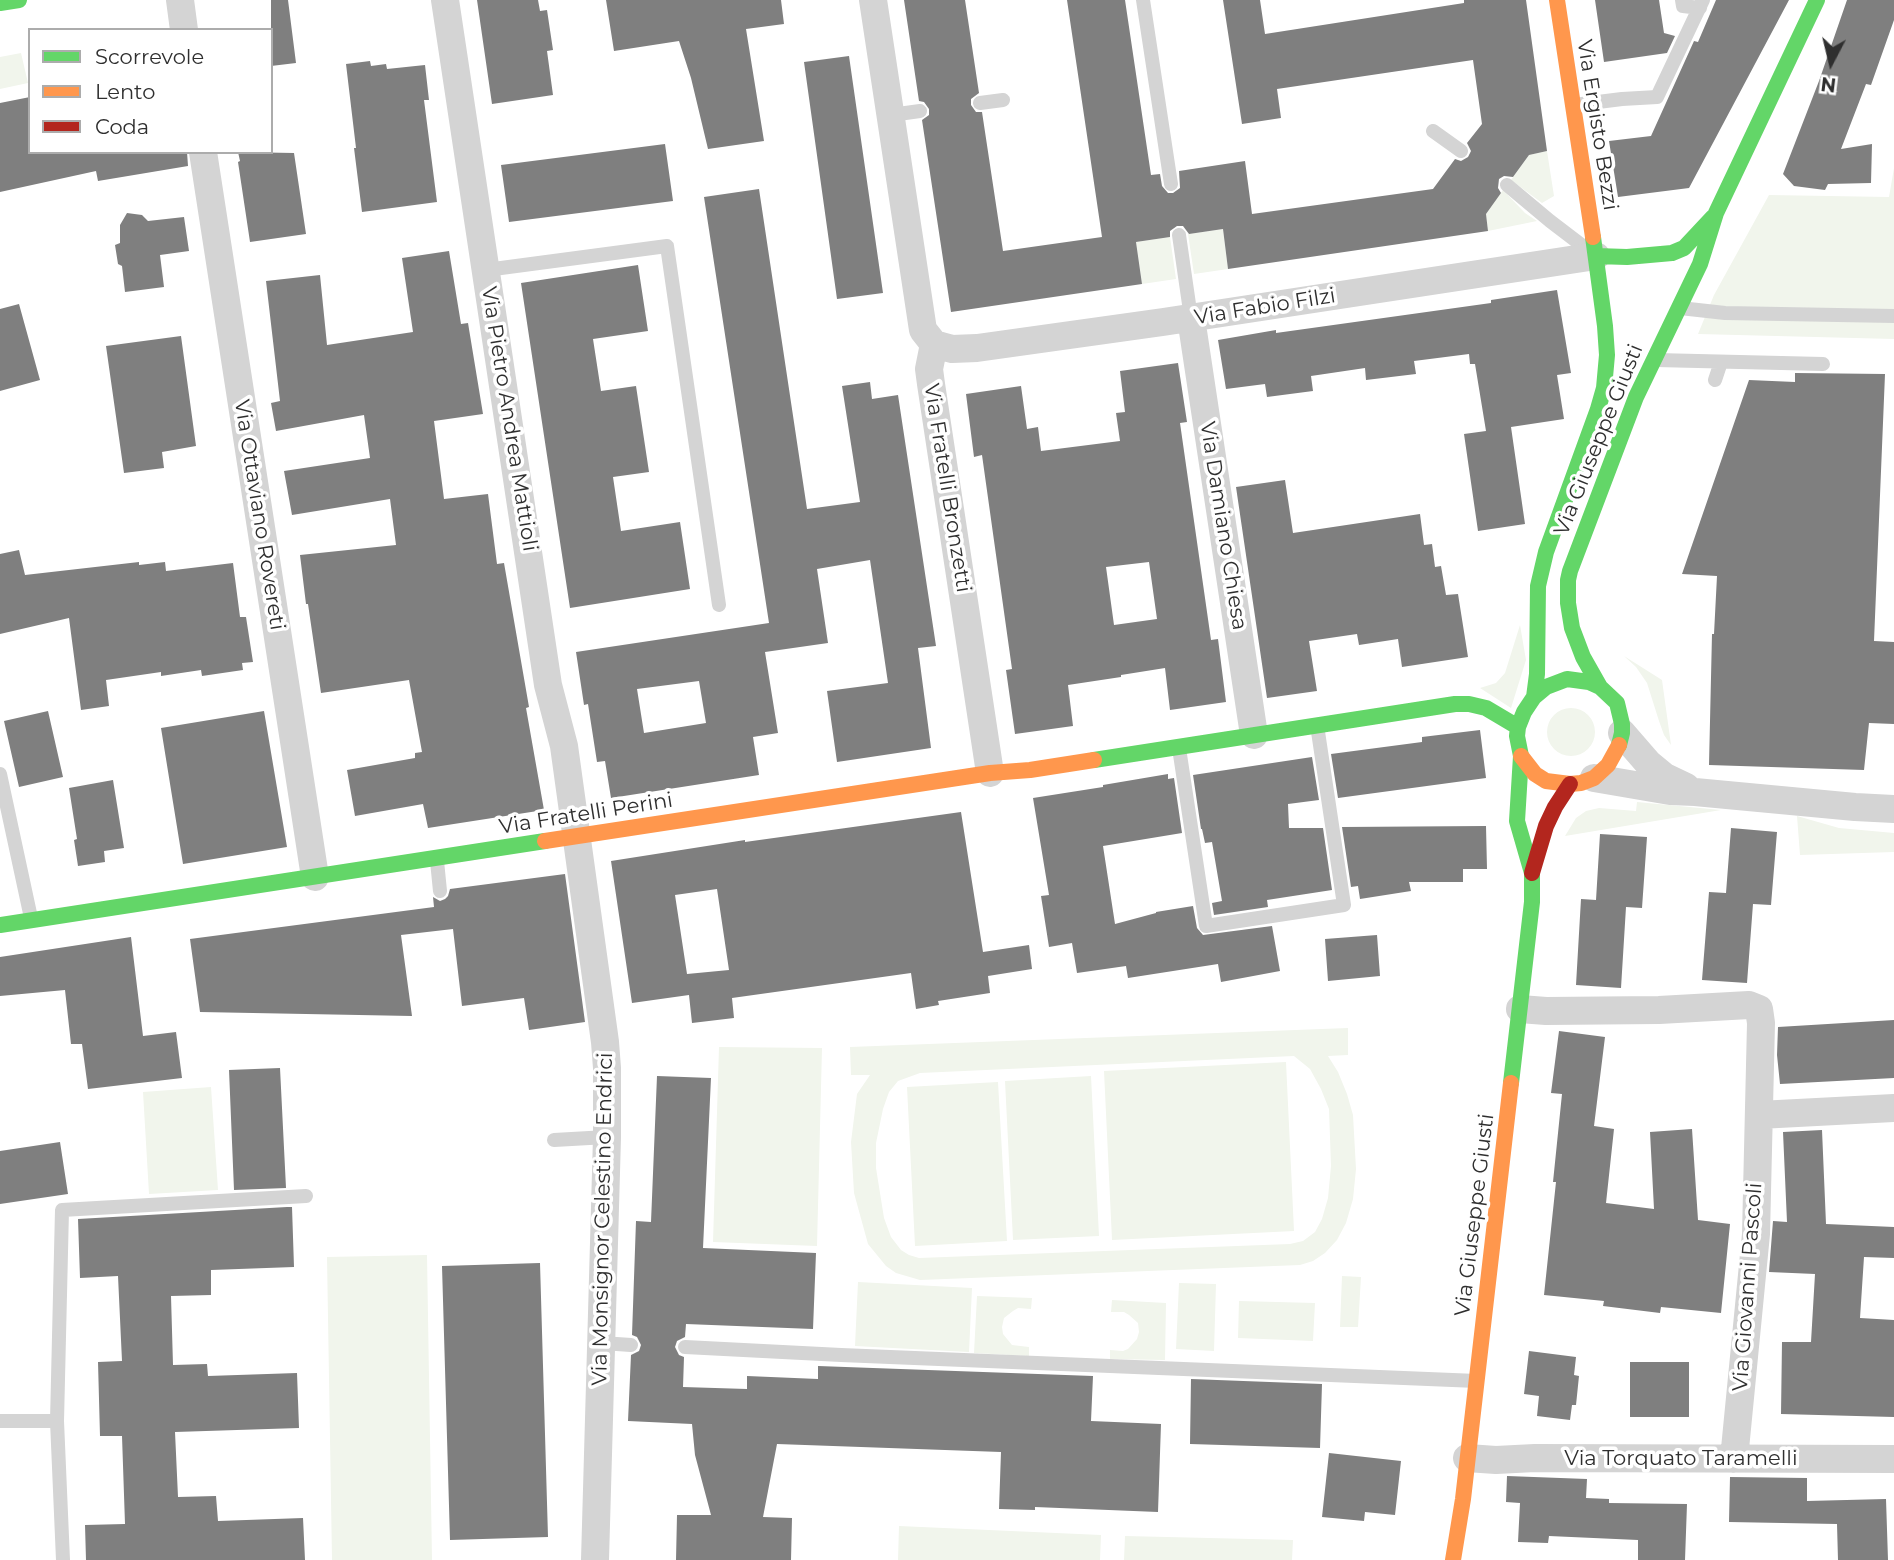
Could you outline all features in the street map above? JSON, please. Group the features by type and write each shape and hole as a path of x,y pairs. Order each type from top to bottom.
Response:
{"street":[{"path":"0,3 19,0"},
{"path":"180,0 184,28"},
{"name":"Via Pietro Andrea Mattioli","path":"445,0 548,685 564,746 577,837"},
{"name":"Via Fratelli Bronzetti","path":"873,0 923,330 934,344 929,369 990,773"},
{"name":"Via Ergisto Bezzi","path":"1557,0 1596,256"},
{"name":"Via Giuseppe Giusti","path":"1453,1560 1463,1499 1530,925 1532,873 1546,826 1555,807 1582,781 1601,773 1613,757 1622,733 1617,703 1600,687 1583,657 1572,628 1568,580 1578,547 1636,397 1700,264 1716,213 1817,0"},
{"name":"Via Ottaviano Rovereti","path":"203,154 315,877"},
{"name":"Via Giuseppe Giusti","path":"1532,873 1517,821 1521,756 1517,736 1524,712 1534,697 1537,674 1538,586 1546,552 1604,388 1607,355 1596,256 1639,257 1672,253 1684,248 1695,238 1716,213"},
{"name":"Via Fabio Filzi","path":"934,344 952,349 976,348 1596,256"},
{"name":"Via Damiano Chiesa","path":"1191,318 1254,735"},
{"path":"1534,697 1546,687 1567,679 1590,682 1600,687"},
{"name":"Via Fratelli Perini","path":"0,925 990,773 1030,770 1469,704 1486,708 1518,727"},
{"path":"1622,733 1648,763 1665,777 1695,792"},
{"path":"1521,756 1535,774 1546,781 1582,781 1894,809"},
{"name":"Via Monsignor Celestino Endrici","path":"577,837 607,1068 595,1560"},
{"name":"Via Giovanni Pascoli","path":"1520,1009 1659,1010 1749,1005 1759,1009 1761,1023 1756,1234 1734,1459"},
{"path":"1759,1115 1894,1108"},
{"name":"Via Torquato Taramelli","path":"1467,1458 1894,1460"}],"lane":[{"path":"1143,0 1171,184"},
{"path":"1682,0 1683,6 1701,4"},
{"path":"1573,105 1657,97 1701,4"},
{"path":"980,103 1003,100"},
{"path":"891,115 920,111"},
{"path":"1433,131 1461,151"},
{"path":"1507,185 1596,256"},
{"path":"1179,235 1191,318"},
{"path":"486,270 667,246 719,604"},
{"path":"1679,308 1725,313 1894,316"},
{"path":"1653,360 1823,364"},
{"path":"1715,380 1721,362"},
{"path":"1178,746 1206,926 1344,905 1317,725"},
{"path":"0,775 31,920"},
{"path":"436,858 440,891"},
{"path":"554,1140 607,1137"},
{"path":"63,1560 57,1421 62,1210 306,1196"},
{"path":"602,1343 631,1345"},
{"path":"685,1347 1476,1381"},
{"path":"0,1422 57,1421"}],"shaded area":[{"path":"21,53 28,83 0,89 0,57"},
{"path":"1547,151 1554,196 1542,203 1511,180 1529,155"},
{"path":"1894,168 1894,339 1698,334 1714,295 1769,195 1889,197"},
{"path":"1503,190 1525,213 1537,221 1488,231 1486,214"},
{"path":"1223,229 1228,269 1194,274 1188,234"},
{"path":"1170,237 1176,279 1142,284 1136,242"},
{"path":"1520,625 1526,660 1511,708 1480,688 1496,683 1505,673"},
{"path":"1624,656 1662,680 1671,745 1664,735 1647,683"},
{"path":"1571,708 1588,715 1595,732 1588,749 1571,756 1554,749 1547,732 1554,715"},
{"path":"1637,802 1721,810 1565,836 1576,818 1586,811 1599,808 1636,811"},
{"path":"1797,816 1839,828 1894,833 1894,852 1800,855"},
{"path":"1348,1028 1348,1055 1328,1056 1338,1072 1353,1115 1356,1169 1353,1199 1346,1223 1337,1240 1325,1253 1300,1265 920,1280 896,1273 886,1266 868,1244 854,1193 851,1142 857,1094 870,1075 851,1075 850,1047","holes":["1294,1056 1310,1069 1329,1109 1331,1166 1328,1198 1322,1219 1315,1232 1303,1241 1290,1244 919,1258 901,1250 891,1237 884,1218 876,1168 876,1143 889,1092 898,1081 920,1073"]},
{"path":"719,1047 822,1048 817,1246 713,1242"},
{"path":"1286,1062 1294,1231 1112,1240 1104,1071"},
{"path":"1091,1076 1099,1236 1013,1240 1005,1081"},
{"path":"998,1082 1007,1241 915,1246 907,1087"},
{"path":"211,1087 218,1190 149,1194 143,1092"},
{"path":"427,1255 432,1560 332,1560 327,1257"},
{"path":"1342,1276 1361,1277 1358,1327 1340,1327"},
{"path":"858,1282 972,1288 969,1352 855,1346"},
{"path":"1179,1283 1216,1284 1214,1351 1176,1349"},
{"path":"977,1296 1032,1298 1031,1309 1018,1308 1013,1311 1004,1318 1002,1327 1003,1334 1012,1345 1029,1347 1029,1356 974,1353"},
{"path":"1112,1300 1166,1303 1165,1360 1110,1359 1110,1350 1128,1349 1137,1339 1139,1332 1138,1323 1129,1315 1124,1312 1111,1312"},
{"path":"1239,1301 1315,1303 1313,1341 1238,1338"},
{"path":"899,1526 1101,1535 1100,1560 898,1560"},
{"path":"1125,1536 1293,1540 1292,1560 1124,1560"}],"building":[{"path":"271,0 288,0 296,63 273,66"},
{"path":"477,0 538,0 540,11 547,10 553,50 547,51 553,95 492,104"},
{"path":"606,0 781,0 784,24 746,29 764,141 708,149 679,41 614,51"},
{"path":"904,0 965,0 979,93 971,99 971,105 976,112 982,112 1003,251 1102,237 1067,0 1125,0 1151,175 1160,174 1162,186 1168,193 1180,188 1179,171 1245,161 1252,214 1433,189 1455,159 1461,161 1468,157 1471,151 1467,143 1482,124 1473,60 1277,89 1281,118 1242,124 1223,0 1260,0 1265,34 1464,3 1464,0 1526,0 1547,151 1529,155 1513,177 1504,176 1499,179 1498,188 1501,193 1486,214 1488,231 1228,269 1223,229 1189,234 1183,226 1177,226 1170,231 1170,237 1136,242 1142,284 951,312 922,120 929,115 929,109 924,102 919,101"},
{"path":"1595,0 1659,0 1664,33 1675,36 1667,53 1604,62"},
{"path":"1716,0 1789,0 1689,188 1618,197 1609,141 1651,136 1694,41 1698,42"},
{"path":"1847,0 1894,0 1894,20 1871,85 1866,84 1841,149 1872,144 1871,183 1828,184 1825,190 1794,186 1783,174"},
{"path":"849,56 883,293 837,299 804,62"},
{"path":"370,61 371,66 386,64 387,69 425,65 429,100 424,100 437,202 362,212 346,64"},
{"path":"28,97 28,154 187,154 188,166 98,181 96,171 0,192 0,103"},
{"path":"665,144 673,201 509,222 501,165"},
{"path":"294,153 306,234 250,242 238,162 238,154"},
{"path":"759,189 807,509 860,502 842,386 870,382 872,399 898,395 936,646 918,648 931,748 837,762 827,691 888,683 870,560 817,569 828,643 765,652 778,733 753,737 759,775 611,798 605,761 597,762 576,652 769,623 704,197","holes":["699,681 706,723 644,733 637,689"]},
{"path":"127,213 142,215 148,221 184,217 189,251 160,255 164,287 125,292 122,266 118,264 115,245 120,243 120,225"},
{"path":"449,251 461,324 468,323 483,414 434,421 444,499 488,494 497,564 504,563 544,810 428,828 423,804 355,816 347,770 415,758 415,753 422,752 409,680 321,693 300,555 396,545 390,499 292,515 284,471 370,458 364,415 276,431 271,403 280,401 266,281 320,275 327,345 413,332 402,258"},
{"path":"638,265 648,331 593,339 601,391 636,386 649,472 613,477 621,531 680,522 690,589 570,608 521,283"},
{"path":"1557,290 1571,373 1557,375 1564,419 1511,427 1525,524 1478,531 1464,434 1486,431 1475,364 1470,364 1469,354 1414,361 1416,374 1366,380 1365,368 1311,376 1313,391 1267,397 1265,384 1226,389 1218,340 1276,330 1276,333 1491,303 1491,300"},
{"path":"19,304 40,380 0,391 0,309"},
{"path":"181,336 196,446 162,452 164,468 124,473 106,346"},
{"path":"1178,363 1187,422 1180,423 1211,640 1218,639 1226,702 1170,710 1165,668 1068,685 1073,726 1015,734 1006,670 1012,669 982,455 974,457 966,394 1021,386 1027,429 1038,427 1041,451 1120,441 1116,413 1125,412 1120,371","holes":["1149,562 1157,619 1114,625 1106,567"]},
{"path":"1795,373 1885,374 1874,641 1894,642 1894,724 1869,723 1864,770 1709,765 1712,634 1717,576 1682,574 1749,380 1795,382"},
{"path":"1285,480 1293,533 1420,514 1424,545 1432,544 1435,567 1441,566 1446,595 1458,594 1468,657 1402,667 1398,639 1359,645 1357,634 1309,641 1317,691 1267,698 1236,487"},
{"path":"19,550 25,575 139,562 139,565 165,562 166,571 233,563 240,617 246,617 253,662 242,663 243,670 202,676 201,670 161,676 161,672 106,680 109,706 81,710 69,618 0,634 0,554"},
{"path":"48,711 63,777 19,787 4,721"},
{"path":"264,711 287,847 183,864 161,728"},
{"path":"1480,730 1486,778 1338,798 1331,754 1422,742 1422,737"},
{"path":"1312,757 1319,800 1288,804 1289,828 1323,828 1332,890 1267,900 1268,907 1214,915 1212,903 1222,901 1212,842 1205,843 1201,829 1193,775"},
{"path":"1168,774 1168,779 1174,778 1182,833 1103,846 1115,924 1156,912 1193,906 1197,928 1203,935 1272,926 1280,971 1221,982 1218,964 1128,978 1126,966 1077,973 1072,943 1049,947 1041,896 1049,895 1033,798"},
{"path":"113,780 124,848 104,851 105,862 78,866 74,840 77,839 69,788"},
{"path":"961,812 983,952 1029,945 1032,969 988,976 990,993 938,1001 939,1005 916,1009 911,973 732,998 734,1018 692,1023 689,995 632,1003 611,861","holes":["717,889 729,970 687,974 675,895"]},
{"path":"1486,826 1487,869 1463,869 1463,882 1409,882 1411,891 1360,899 1358,886 1351,887 1342,827"},
{"path":"1731,828 1777,832 1771,905 1753,904 1747,983 1702,980 1709,892 1726,893"},
{"path":"1600,834 1647,837 1642,908 1626,907 1621,988 1576,985 1581,899 1596,900"},
{"path":"565,874 585,1022 529,1030 524,998 462,1006 453,929 401,935 412,1016 200,1012 190,939 434,907 433,897 440,901 445,899 450,889"},
{"path":"1377,935 1380,976 1328,981 1325,939"},
{"path":"131,937 143,1036 176,1032 182,1078 88,1089 82,1044 71,1044 65,990 0,996 0,957"},
{"path":"1894,1020 1894,1078 1780,1084 1778,1027"},
{"path":"1559,1031 1605,1037 1594,1126 1614,1129 1606,1203 1654,1209 1650,1132 1692,1129 1698,1220 1730,1224 1721,1313 1661,1307 1660,1313 1603,1306 1604,1301 1544,1295 1562,1094 1551,1093"},
{"path":"280,1068 286,1188 234,1190 229,1070"},
{"path":"657,1076 711,1078 703,1248 816,1253 813,1329 686,1324 685,1337 677,1341 675,1347 679,1355 684,1357 683,1387 747,1389 747,1376 818,1379 818,1366 1093,1376 1091,1421 1161,1424 1158,1512 1035,1507 1035,1510 999,1509 1001,1452 777,1444 763,1517 792,1518 791,1560 676,1560 677,1515 711,1515 695,1455 692,1424 628,1421 631,1355 639,1351 641,1345 637,1337 632,1335 636,1221 651,1222"},
{"path":"1822,1130 1826,1224 1894,1227 1894,1258 1864,1257 1860,1318 1894,1320 1894,1417 1781,1414 1782,1342 1811,1342 1815,1274 1769,1272 1773,1221 1787,1222 1783,1132"},
{"path":"60,1142 68,1194 0,1204 0,1151"},
{"path":"292,1207 294,1267 211,1270 211,1295 171,1296 173,1365 207,1364 208,1376 297,1373 299,1428 175,1432 178,1497 216,1496 218,1521 303,1518 305,1560 86,1560 85,1525 125,1524 122,1436 100,1436 98,1362 122,1361 118,1276 80,1278 78,1219"},
{"path":"540,1263 548,1537 450,1540 442,1266"},
{"path":"1529,1351 1576,1357 1574,1375 1579,1376 1576,1405 1572,1405 1570,1420 1537,1416 1539,1396 1524,1394"},
{"path":"1630,1362 1689,1362 1689,1417 1630,1417"},
{"path":"1191,1379 1322,1384 1320,1448 1190,1444"},
{"path":"1329,1453 1401,1461 1395,1515 1365,1512 1364,1521 1322,1517"},
{"path":"1507,1476 1587,1479 1586,1498 1609,1499 1609,1503 1687,1504 1685,1560 1638,1560 1638,1540 1549,1536 1548,1543 1518,1542 1520,1503 1506,1502"},
{"path":"1730,1477 1807,1478 1807,1501 1886,1499 1888,1560 1838,1560 1837,1524 1729,1522"}],"traffic: fast":[{"path":"0,3 19,0"},
{"path":"1600,687 1583,657 1572,628 1568,603 1570,571 1636,397 1700,264 1716,213 1817,0"},
{"path":"1596,256 1627,257 1672,253 1684,248 1713,217"},
{"path":"1534,697 1537,674 1538,586 1546,552 1604,388 1607,355 1605,326 1593,237"},
{"path":"1511,1083 1532,902 1532,873 1517,821 1521,756 1518,727 1534,697 1546,687 1567,679 1589,682 1600,687 1617,703 1622,724 1619,745"},
{"path":"1094,760 1455,704 1486,708 1518,727"},
{"path":"0,925 545,841"}],"traffic: slow":[{"path":"1557,0 1593,237"},
{"path":"1521,756 1535,774 1546,781 1581,783 1594,778 1608,765 1619,745"},
{"path":"545,841 990,773 1094,760"},
{"path":"1453,1560 1463,1499 1511,1083"}],"traffic: jam":[{"path":"1532,873 1546,826 1570,784"}]}
